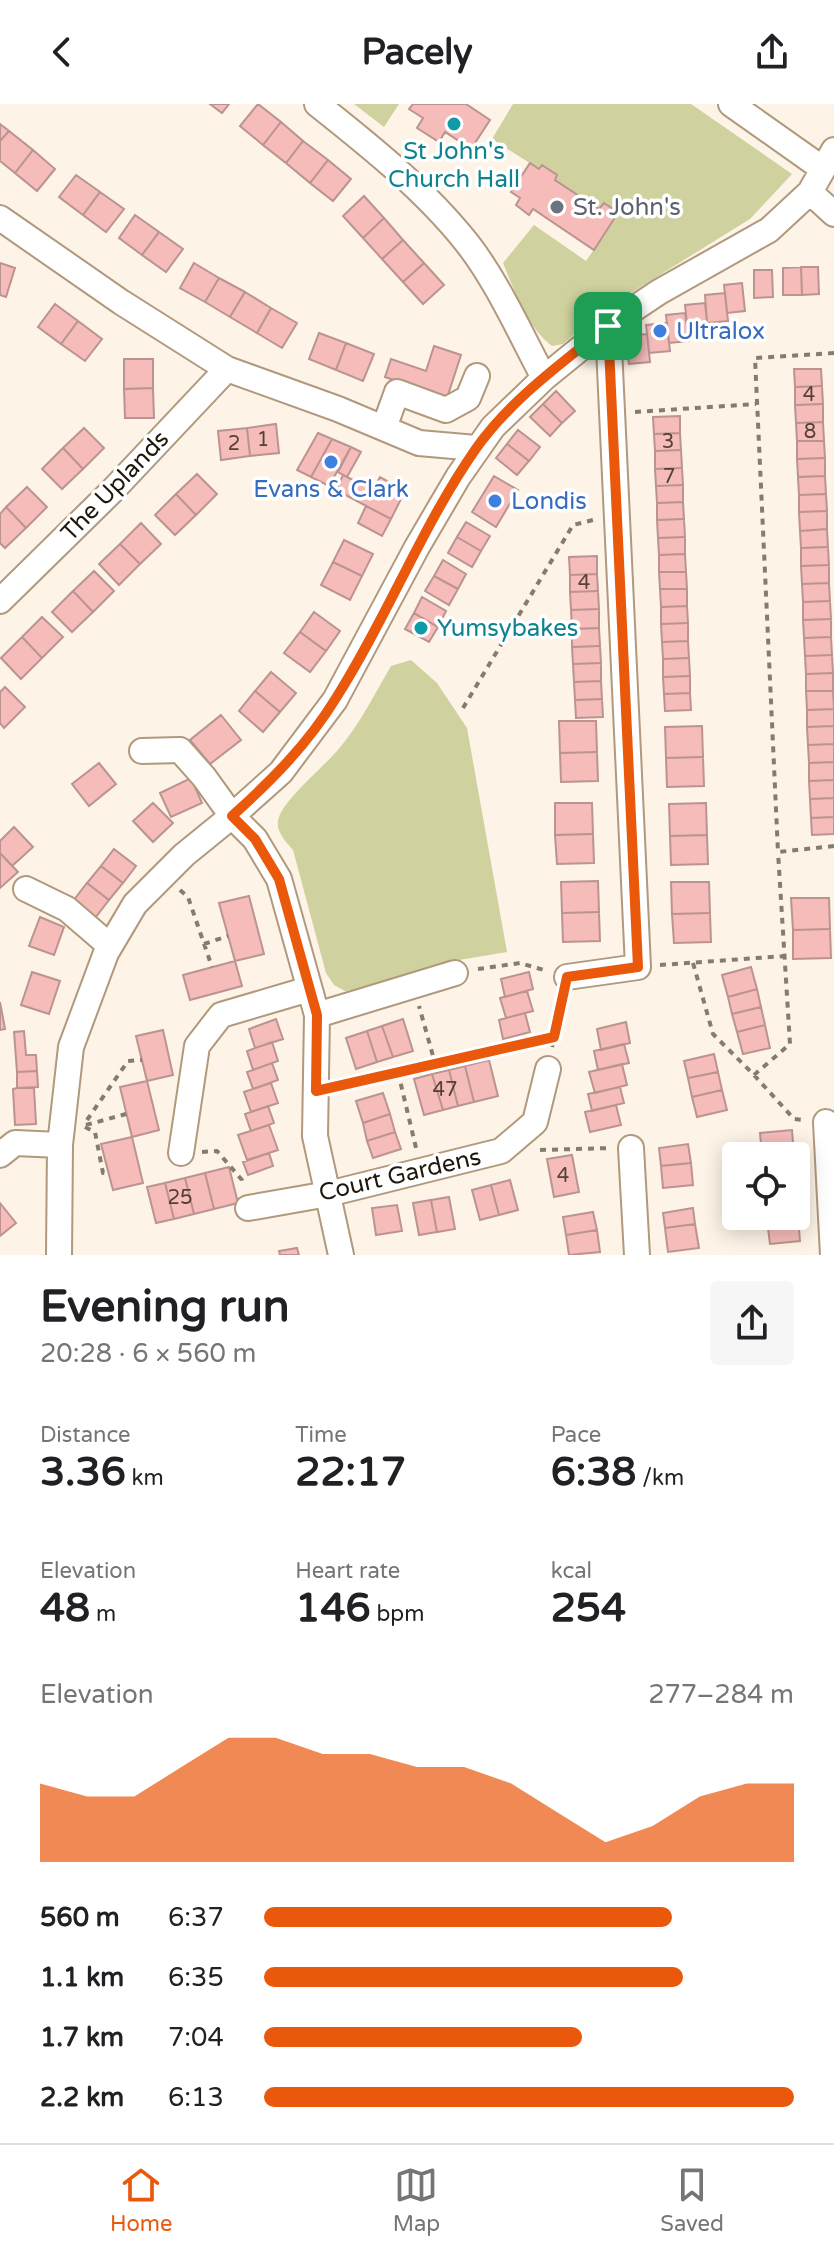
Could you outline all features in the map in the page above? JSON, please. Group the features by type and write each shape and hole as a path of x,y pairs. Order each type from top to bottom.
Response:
{"street":[{"path":"317,104 414,184 468,244 544,378"},
{"path":"59,1255 69,1131 71,1047 110,946 135,904 184,855 281,772 335,700 417,547 476,448 493,427 544,378 608,326 659,292 769,230 810,192 829,159 731,104"},
{"path":"810,192 834,214"},
{"path":"0,218 121,302 227,369 419,443 476,448"},
{"path":"567,977 638,967 608,326"},
{"name":"The Uplands","path":"0,601 112,491 227,369"},
{"path":"384,428 397,392 446,410 468,398 477,376"},
{"path":"142,751 180,750 232,816 255,839 279,879 317,1015 315,1136 341,1255"},
{"path":"26,889 67,909 110,946"},
{"path":"317,1015 455,973"},
{"path":"181,1153 197,1046 221,1015 309,989"},
{"name":"Court Gardens","path":"248,1208 328,1194 501,1151 535,1122 548,1069"},
{"path":"826,1122 833,1255"},
{"path":"0,1155 15,1143 69,1131"},
{"path":"631,1148 637,1255"}],"path":[{"path":"754,1075 790,1044 755,358 834,353"},
{"path":"612,414 756,404"},
{"path":"463,708 573,525 617,513"},
{"path":"778,852 834,846"},
{"path":"163,875 188,897 212,967"},
{"path":"204,944 228,936"},
{"path":"638,967 785,956"},
{"path":"455,973 520,963 567,977 548,1069"},
{"path":"693,963 713,1034 794,1119 826,1122"},
{"path":"414,985 435,1063"},
{"path":"316,1091 554,1037"},
{"path":"69,1131 128,1061 142,1060"},
{"path":"398,1072 421,1170"},
{"path":"69,1131 126,1114"},
{"path":"69,1131 95,1132 103,1173 108,1172"},
{"path":"501,1151 631,1148"},
{"path":"181,1153 217,1151 242,1180 248,1208"}],"green space":[{"path":"354,104 399,104 384,127"},
{"path":"513,104 691,104 792,174 750,219 600,312 563,344 552,346 529,319 503,263 534,225 586,261 614,220 612,217 616,211 604,203 599,209 555,180 557,175 543,165 539,169 492,139"},
{"path":"411,660 437,683 467,728 507,952 447,962 364,989 345,991 334,985 326,973 293,850 281,835 278,822 289,801 352,731 391,666"}],"building":[{"path":"210,104 229,104 222,113"},
{"path":"258,104 281,122 263,145 240,126"},
{"name":"St John's Church Hall","path":"413,104 466,104 490,120 471,149 445,132 439,142 417,128 423,118 409,109"},
{"path":"281,122 303,141 286,163 263,145"},
{"path":"0,124 9,131 0,141"},
{"path":"9,131 33,150 15,173 0,161 0,141"},
{"path":"303,141 328,160 310,183 286,163"},
{"path":"33,150 55,169 37,191 15,173"},
{"path":"328,160 351,179 333,201 310,183"},
{"name":"St. John's","path":"530,163 539,169 542,165 557,175 555,180 599,209 604,203 616,211 594,250 533,209 529,215 516,205 520,198 511,192"},
{"path":"76,175 100,192 83,215 59,197"},
{"path":"100,192 124,209 106,232 83,215"},
{"path":"364,196 384,218 363,238 343,216"},
{"path":"135,215 159,232 142,255 119,238"},
{"path":"384,218 403,240 382,259 363,238"},
{"path":"159,232 183,249 166,272 142,255"},
{"path":"403,240 424,263 403,282 382,259"},
{"path":"0,263 15,268 6,297 0,295"},
{"path":"194,263 219,278 205,302 180,288"},
{"path":"424,263 444,285 423,304 403,282"},
{"path":"801,267 818,267 819,294 802,295"},
{"path":"801,267 802,295 783,295 783,268"},
{"path":"754,270 772,270 773,297 754,298"},
{"path":"219,278 245,292 230,317 205,302"},
{"path":"742,283 745,311 727,313 724,285"},
{"path":"245,292 271,308 257,333 230,317"},
{"path":"725,293 728,321 707,323 705,295"},
{"path":"705,303 708,331 688,333 685,305"},
{"path":"55,304 78,321 61,344 38,327"},
{"path":"271,308 297,323 282,348 257,333"},
{"path":"685,313 689,341 669,343 666,315"},
{"path":"78,321 102,339 85,361 61,344"},
{"path":"667,323 670,351 649,353 646,325"},
{"path":"319,333 346,343 336,370 309,359"},
{"path":"647,334 650,362 629,364 625,336"},
{"path":"346,343 374,354 363,381 336,370"},
{"path":"434,346 461,355 447,398 385,377 391,359 426,371"},
{"path":"124,359 153,359 153,388 124,389"},
{"path":"794,369 821,369 822,386 795,387"},
{"path":"822,386 823,404 795,405 795,387"},
{"path":"153,388 154,418 125,418 124,389"},
{"path":"556,391 575,411 562,423 543,404"},
{"path":"543,404 562,423 550,436 530,417"},
{"path":"823,404 823,422 796,423 795,405"},
{"path":"680,416 680,433 654,434 653,417"},
{"path":"823,422 824,441 797,441 796,423"},
{"path":"276,424 279,453 250,456 247,428"},
{"path":"84,428 104,448 83,469 63,448"},
{"path":"247,428 250,456 221,460 218,431"},
{"path":"518,430 540,447 529,461 507,444"},
{"path":"318,433 332,439 311,477 297,470"},
{"path":"680,433 681,450 655,451 654,434"},
{"path":"332,439 351,447 329,486 311,477"},
{"path":"797,441 824,441 825,458 797,459"},
{"path":"507,444 529,461 517,475 496,458"},
{"path":"351,447 361,452 347,477 338,472"},
{"path":"63,448 83,469 62,489 42,469"},
{"path":"681,450 682,468 655,469 655,451"},
{"path":"825,458 825,476 798,477 797,459"},
{"path":"682,468 683,485 656,486 655,469"},
{"path":"197,474 217,494 196,515 176,494"},
{"path":"343,475 373,490 380,477 405,491 391,519 336,490"},
{"name":"Londis","path":"494,476 518,490 496,527 472,512"},
{"path":"825,476 826,494 799,495 798,477"},
{"path":"683,485 683,502 657,503 656,486"},
{"path":"27,487 47,507 26,528 6,507"},
{"path":"176,494 196,515 175,535 155,515"},
{"path":"826,494 827,511 799,512 799,495"},
{"path":"683,502 684,519 657,520 657,503"},
{"path":"366,506 391,519 382,536 358,523"},
{"path":"6,507 26,528 5,548 0,543 0,514"},
{"path":"827,511 827,529 800,531 799,512"},
{"path":"684,519 685,537 658,538 657,520"},
{"path":"466,522 490,536 481,551 457,537"},
{"path":"141,523 161,544 140,564 120,544"},
{"path":"827,529 828,547 801,548 800,531"},
{"path":"457,537 481,551 472,567 448,553"},
{"path":"685,537 685,554 659,555 658,538"},
{"path":"344,540 373,554 362,576 333,562"},
{"path":"120,544 140,564 119,585 99,564"},
{"path":"828,547 829,565 801,566 801,548"},
{"path":"685,554 686,572 659,572 659,555"},
{"path":"597,556 597,574 570,575 569,557"},
{"path":"443,560 466,574 458,589 434,576"},
{"path":"333,562 362,576 350,600 321,585"},
{"path":"829,565 829,583 802,584 801,566"},
{"path":"94,571 114,591 93,612 73,591"},
{"path":"659,572 686,572 687,589 660,589"},
{"path":"597,574 598,591 570,592 570,575"},
{"path":"434,576 458,589 449,605 425,591"},
{"path":"829,583 830,601 803,602 802,584"},
{"path":"660,589 687,589 687,606 661,607"},
{"path":"73,591 93,612 72,632 52,612"},
{"path":"598,591 599,609 571,610 570,592"},
{"path":"422,597 446,611 438,627 414,613"},
{"path":"830,601 831,619 803,620 803,602"},
{"path":"687,606 688,623 661,624 661,607"},
{"path":"599,609 599,628 572,629 571,610"},
{"path":"314,612 340,631 326,651 300,632"},
{"name":"Yumsybakes","path":"414,613 438,627 429,642 405,629"},
{"path":"42,617 63,637 42,658 22,637"},
{"path":"831,619 831,637 804,638 803,620"},
{"path":"688,623 688,641 662,642 661,624"},
{"path":"599,628 600,646 572,647 572,629"},
{"path":"300,632 326,651 310,672 284,653"},
{"path":"22,637 42,658 21,679 1,658"},
{"path":"831,637 832,655 805,656 804,638"},
{"path":"688,641 689,658 663,659 662,642"},
{"path":"600,646 601,663 573,664 572,647"},
{"path":"832,655 833,673 806,674 805,656"},
{"path":"689,658 690,676 663,677 663,659"},
{"path":"601,663 601,681 574,682 573,664"},
{"path":"271,672 296,693 280,712 255,691"},
{"path":"833,673 833,691 806,691 806,674"},
{"path":"690,676 690,693 664,694 663,677"},
{"path":"601,681 602,699 575,700 574,682"},
{"path":"5,687 25,707 4,728 0,723 0,692"},
{"path":"255,691 280,712 263,732 239,711"},
{"path":"806,691 833,691 834,709 807,710"},
{"path":"690,693 691,710 665,711 664,694"},
{"path":"602,699 603,717 576,718 575,700"},
{"path":"834,709 834,726 807,727 807,710"},
{"path":"221,715 241,740 210,764 190,740"},
{"path":"559,721 596,721 597,752 560,753"},
{"path":"702,726 703,757 666,758 665,727"},
{"path":"834,726 834,744 808,745 807,727"},
{"path":"834,744 834,762 809,763 808,745"},
{"path":"597,752 598,781 561,782 560,753"},
{"path":"703,757 704,786 667,787 666,758"},
{"path":"834,762 834,780 809,781 809,763"},
{"path":"99,763 116,784 89,806 72,784"},
{"path":"191,778 202,803 171,817 160,793"},
{"path":"834,780 834,798 810,799 809,781"},
{"path":"834,798 834,817 811,818 810,799"},
{"path":"153,803 173,823 153,842 133,821"},
{"path":"555,803 592,803 593,834 555,835"},
{"path":"706,803 707,835 670,836 669,804"},
{"path":"834,817 834,834 812,835 811,818"},
{"path":"14,827 33,847 12,866 0,853 0,841"},
{"path":"593,834 594,863 557,864 555,835"},
{"path":"707,835 708,864 671,865 670,836"},
{"path":"114,849 136,866 123,883 101,866"},
{"path":"0,853 18,872 0,888"},
{"path":"101,866 123,883 109,900 87,883"},
{"path":"598,881 599,912 562,913 561,882"},
{"path":"671,882 709,882 710,913 672,914"},
{"path":"87,883 109,900 95,918 73,901"},
{"path":"249,896 264,954 235,961 219,903"},
{"path":"791,898 829,898 830,929 793,930"},
{"path":"599,912 600,941 563,942 562,913"},
{"path":"710,913 711,942 674,943 672,914"},
{"path":"40,917 64,927 54,955 29,946"},
{"path":"830,929 831,958 793,959 793,930"},
{"path":"235,961 242,986 190,1000 183,975"},
{"path":"751,967 757,989 728,997 722,975"},
{"path":"32,972 60,981 49,1014 21,1005"},
{"path":"529,972 533,989 505,997 501,979"},
{"path":"757,989 761,1007 732,1014 728,997"},
{"path":"527,991 533,1011 506,1018 500,998"},
{"path":"0,1002 5,1029 0,1030"},
{"path":"761,1007 765,1025 737,1032 732,1014"},
{"path":"525,1013 530,1032 503,1039 499,1020"},
{"path":"276,1019 283,1039 255,1048 249,1029"},
{"path":"403,1019 413,1051 393,1057 382,1026"},
{"path":"626,1022 630,1043 601,1050 597,1029"},
{"path":"765,1025 770,1048 743,1054 737,1032"},
{"path":"382,1026 393,1057 377,1062 367,1031"},
{"path":"163,1030 173,1075 147,1081 136,1036"},
{"path":"24,1031 26,1055 36,1055 37,1071 17,1072 14,1032"},
{"path":"367,1031 377,1062 356,1069 346,1038"},
{"path":"272,1042 278,1061 253,1070 247,1051"},
{"path":"624,1044 629,1063 598,1070 594,1051"},
{"path":"714,1054 718,1072 688,1078 684,1061"},
{"path":"489,1060 498,1096 474,1102 465,1066"},
{"path":"272,1063 278,1080 253,1089 247,1072"},
{"path":"622,1064 627,1085 595,1093 589,1072"},
{"path":"465,1066 474,1102 458,1106 449,1070"},
{"path":"449,1070 458,1106 443,1110 432,1074"},
{"path":"37,1071 38,1087 17,1088 17,1072"},
{"path":"718,1072 722,1090 692,1097 688,1078"},
{"path":"432,1074 443,1110 424,1115 414,1079"},
{"path":"147,1081 159,1130 132,1137 120,1087"},
{"path":"271,1083 278,1103 251,1112 244,1092"},
{"path":"620,1087 624,1103 592,1111 588,1094"},
{"path":"34,1088 36,1124 15,1125 13,1089"},
{"path":"722,1090 727,1110 697,1117 692,1097"},
{"path":"383,1093 390,1114 363,1123 356,1101"},
{"path":"616,1105 621,1125 590,1132 585,1112"},
{"path":"268,1106 274,1123 251,1131 245,1114"},
{"path":"390,1114 395,1132 367,1141 363,1123"},
{"path":"269,1125 278,1150 247,1160 238,1135"},
{"path":"792,1130 793,1142 761,1142 760,1133"},
{"path":"395,1132 401,1149 373,1158 367,1141"},
{"path":"132,1137 143,1183 113,1190 101,1144"},
{"path":"688,1144 691,1163 661,1166 659,1148"},
{"path":"269,1153 273,1166 248,1175 243,1162"},
{"path":"572,1155 579,1192 554,1197 547,1159"},
{"path":"691,1163 693,1185 663,1188 661,1166"},
{"path":"229,1167 238,1203 214,1209 205,1173"},
{"path":"205,1173 214,1209 194,1214 185,1178"},
{"path":"185,1178 194,1214 174,1219 165,1183"},
{"path":"510,1180 518,1210 499,1215 491,1185"},
{"path":"165,1183 174,1219 156,1223 147,1187"},
{"path":"491,1185 499,1215 480,1220 472,1190"},
{"path":"449,1197 455,1229 437,1232 431,1200"},
{"path":"431,1200 437,1232 419,1235 413,1203"},
{"path":"0,1203 16,1223 0,1236"},
{"path":"397,1205 402,1231 376,1235 372,1208"},
{"path":"693,1208 695,1224 665,1228 663,1213"},
{"path":"593,1212 597,1230 566,1235 563,1217"},
{"path":"695,1224 699,1248 668,1252 665,1228"},
{"path":"597,1230 600,1252 569,1255 566,1235"},
{"path":"768,1230 799,1230 800,1241 770,1244"},
{"path":"297,1248 299,1255 280,1255 279,1251"}],"place":[{"name":"St John's Church Hall","path":"454,124"},
{"name":"St. John's","path":"557,207"},
{"name":"Ultralox","path":"660,331"},
{"name":"Evans & Clark","path":"331,462"},
{"name":"Londis","path":"495,501"},
{"name":"Yumsybakes","path":"421,628"}],"route":[{"path":"608,326 638,967 567,977 554,1037 316,1091 317,1015 279,879 255,839 232,816 281,772 335,700 417,547 476,448 493,427 544,378 608,326"}]}
